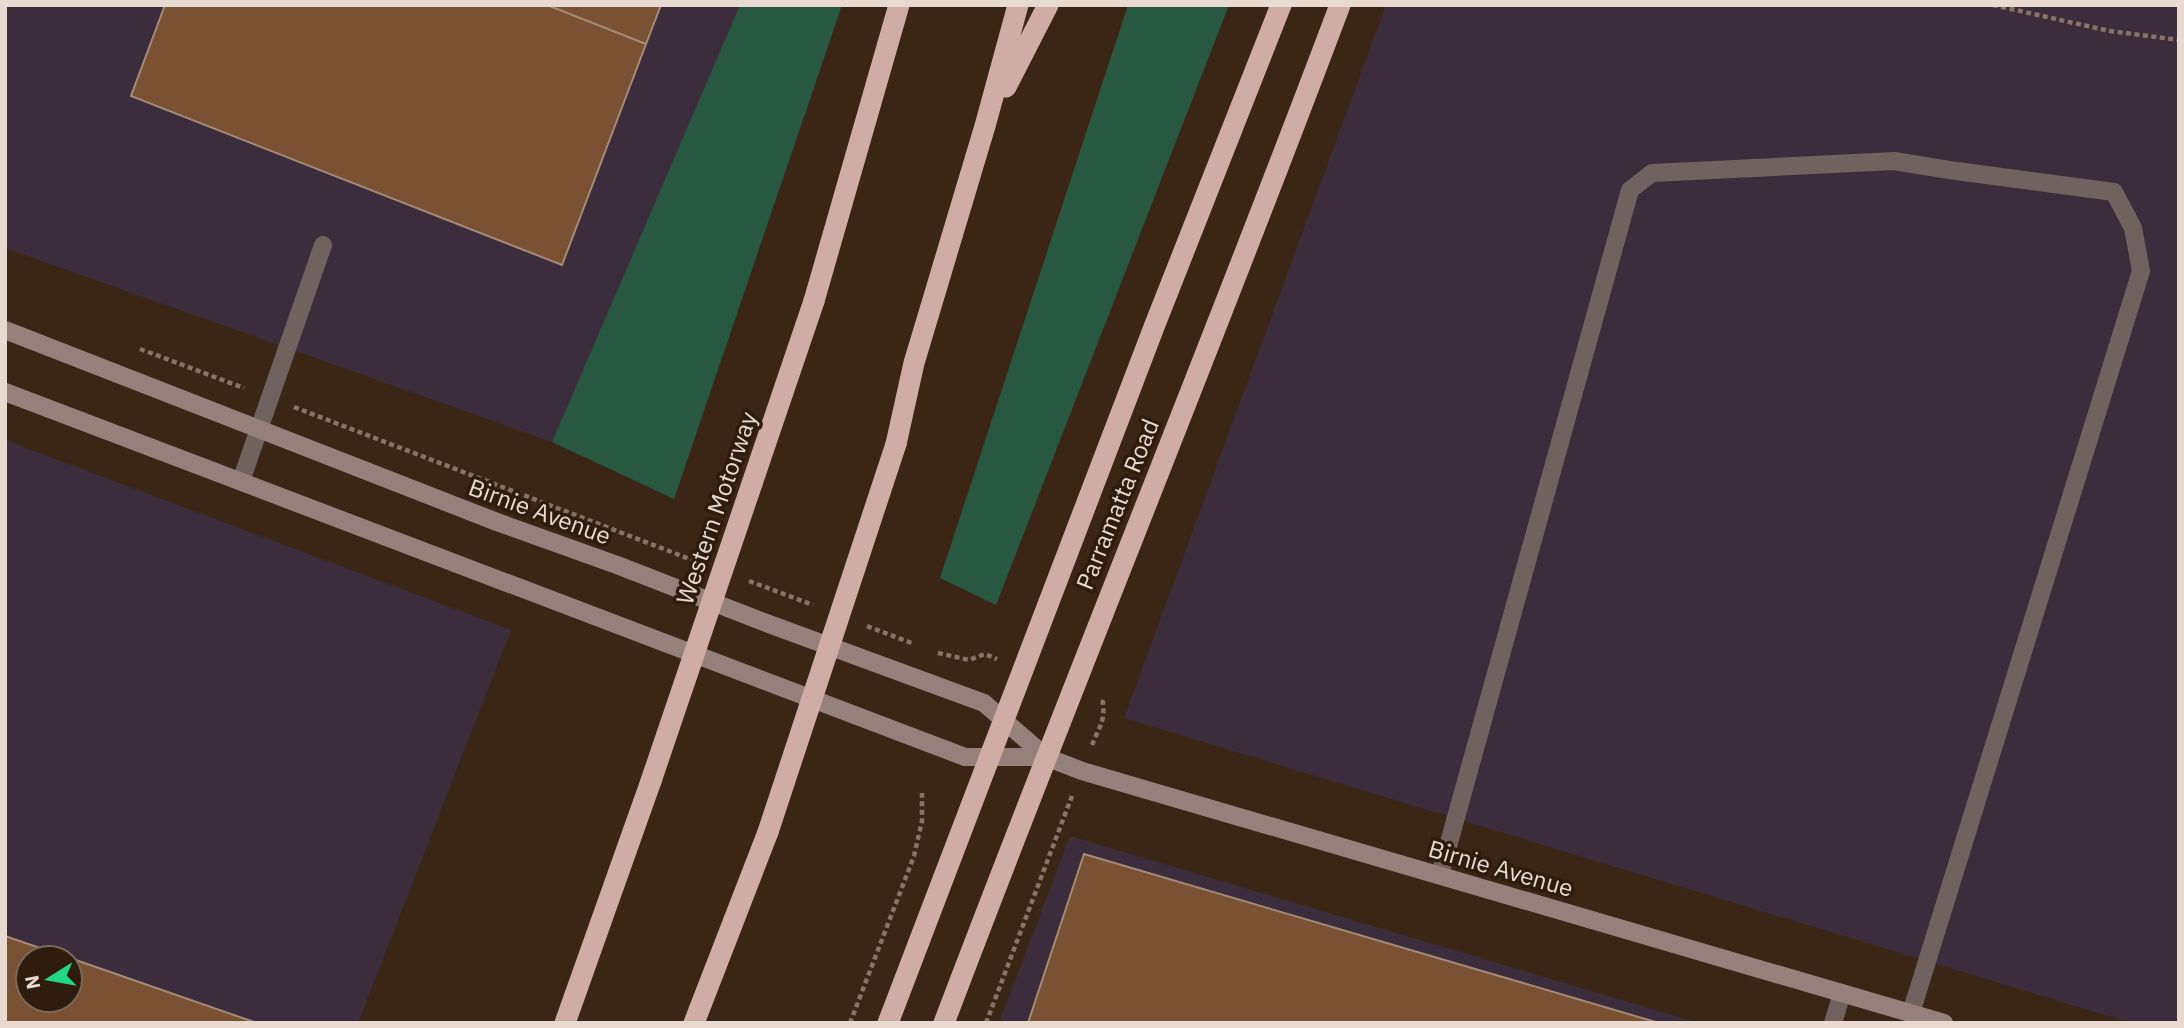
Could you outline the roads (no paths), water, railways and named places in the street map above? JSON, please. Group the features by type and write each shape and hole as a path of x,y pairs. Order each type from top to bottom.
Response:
{"highway":[{"name":"Western Motorway","path":"565,1023 651,781 814,301 898,5"},
{"path":"694,1023 768,832 896,444 914,363 1018,5"},
{"path":"985,126 1048,5"},
{"name":"Parramatta Road","path":"888,1023 1280,5"},
{"name":"Parramatta Road","path":"944,1023 1340,5"}],"street":[{"name":"Birnie Avenue","path":"5,330 485,517 984,703 1046,757 1082,771 1944,1023"},
{"name":"Birnie Avenue","path":"5,391 965,757 1046,757"}],"lane":[{"path":"1440,875 1630,190 1652,173 1894,161 2114,192 2133,228 2141,271 1910,1013"},
{"path":"241,481 323,245"},
{"path":"1833,1023 1842,993"}]}
